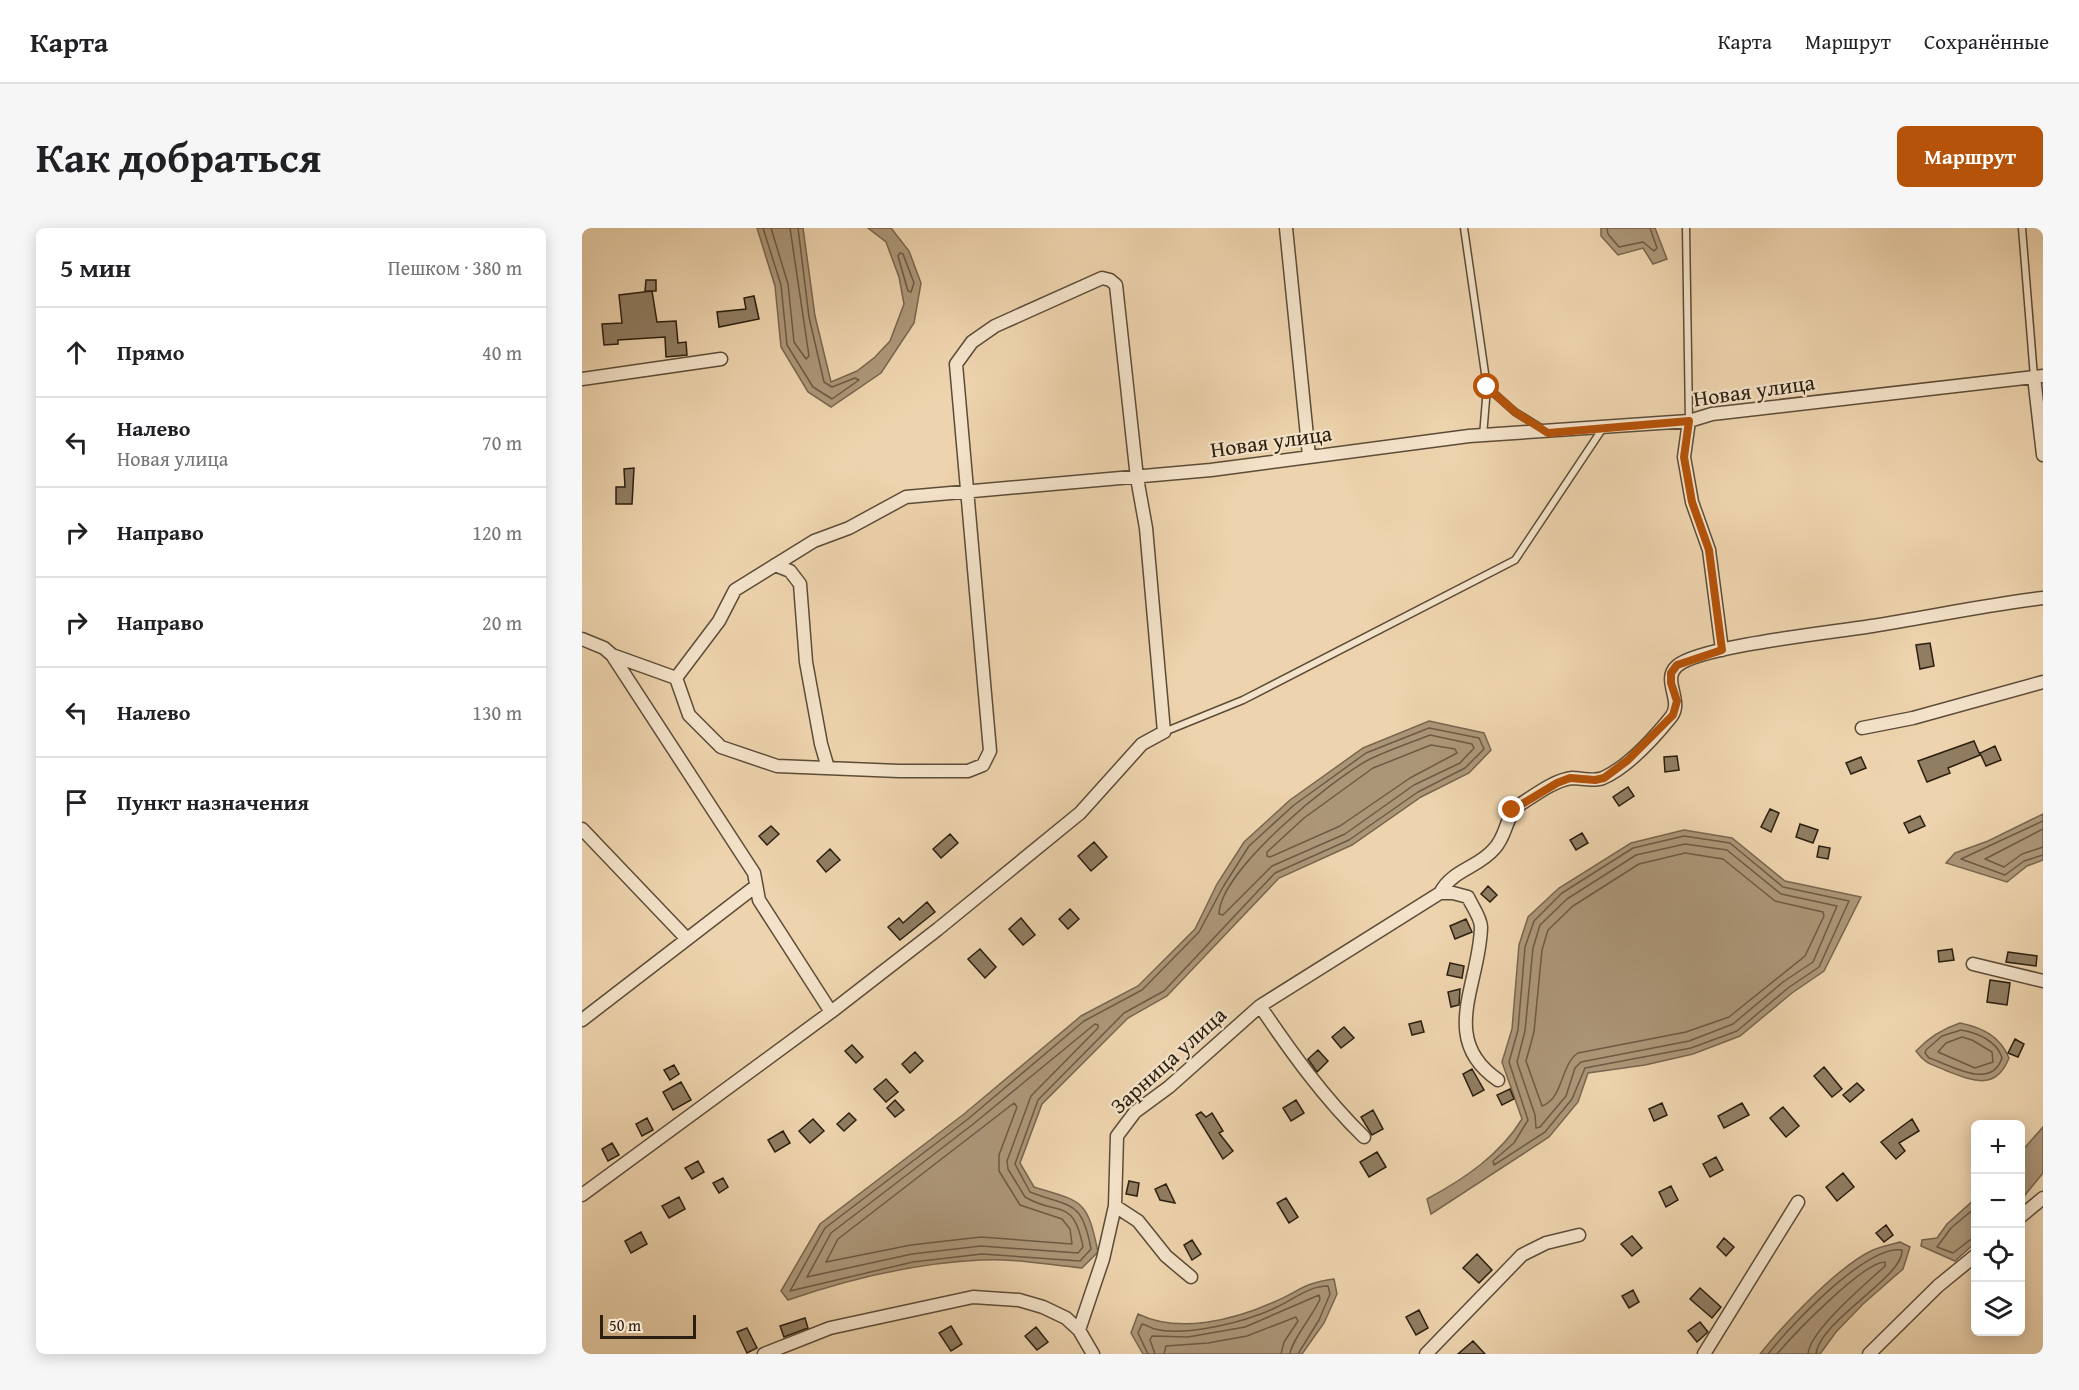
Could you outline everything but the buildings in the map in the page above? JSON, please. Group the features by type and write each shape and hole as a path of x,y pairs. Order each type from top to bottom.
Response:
{"street":[{"path":"1286,228 1309,456"},
{"path":"582,1195 831,1012 1080,813 1142,744 1164,732 1146,528 1137,478 1116,285 1102,278 995,326 972,342 956,364 990,751 983,765 968,771 777,766 721,747 689,716 676,678 612,655"},
{"path":"582,379 721,359"},
{"path":"2039,377 2043,455"},
{"name":"Новая улица","path":"676,678 719,621 735,590 814,541 849,528 906,496 1137,478 1483,436 1689,421 1712,414 2039,377"},
{"path":"1689,421 1684,457 1692,502 1709,550 1722,650"},
{"path":"775,564 790,571 800,584 806,662 821,744 828,768"},
{"name":"Зарница улица","path":"1079,1330 1103,1259 1115,1206 1117,1136 1136,1112 1169,1087 1260,1006 1440,893 1447,880 1493,851 1504,837 1512,810 1570,778 1595,780 1604,778 1628,760 1673,715 1677,701 1671,683 1671,673 1677,665 1722,650 1893,622 1979,605 2043,598"},
{"path":"582,639 604,648 612,655 754,873 759,900 831,1012"},
{"path":"1862,728 1913,718 2043,682"},
{"path":"582,829 687,939"},
{"path":"582,1020 756,886"},
{"path":"1440,893 1453,893 1468,897 1481,925 1464,1029 1473,1055 1482,1069 1498,1080"},
{"path":"1973,964 2043,981"},
{"path":"1260,1006 1291,1053 1343,1117 1364,1137"},
{"path":"2025,1213 2043,1198"},
{"path":"1704,1354 1798,1202"},
{"path":"1115,1206 1138,1221 1166,1256 1191,1277"},
{"path":"1426,1354 1522,1255 1546,1243 1579,1235"},
{"path":"1869,1354 1938,1286 1971,1259"},
{"path":"764,1354 830,1328 973,1297 1019,1300 1043,1307 1066,1318 1079,1330 1093,1354"}],"lane":[{"path":"1464,228 1487,387 1483,436"},
{"path":"1686,228 1689,421"},
{"path":"2022,228 2039,377"},
{"path":"1487,387 1515,412 1548,433"},
{"path":"1164,732 1243,700 1515,560 1603,428"}],"water":[{"path":"757,228 803,228 815,316 831,382 857,371 890,341 904,304 899,277 886,242 868,228 891,228 909,251 921,283 914,323 881,373 831,407 808,392 781,347 775,286"},
{"path":"1601,228 1655,228 1667,259 1653,264 1643,248 1618,255 1601,236"},
{"path":"1429,721 1484,733 1491,750 1469,773 1421,797 1352,845 1279,878 1167,996 1128,1018 1042,1104 1020,1163 1034,1187 1073,1200 1086,1212 1098,1252 1082,1268 1006,1260 957,1262 883,1273 788,1300 781,1291 820,1224 964,1114 1081,1016 1138,986 1195,929 1217,884 1244,842 1290,800 1363,748"},
{"path":"2043,814 2043,860 2027,866 2007,882 1946,863 1955,853 1988,841"},
{"path":"1684,830 1732,838 1785,881 1861,897 1824,971 1792,993 1740,1036 1693,1054 1645,1065 1588,1073 1578,1102 1549,1137 1431,1214 1427,1199 1454,1183 1492,1155 1522,1119 1502,1062 1512,1029 1519,945 1528,917 1559,888 1631,843"},
{"path":"1960,1023 1990,1034 2005,1050 2009,1058 2004,1068 1991,1079 1975,1080 1947,1071 1930,1064 1916,1051 1936,1034"},
{"path":"2043,1127 2043,1173 2025,1195 2025,1174 2025,1147"},
{"path":"1971,1203 1971,1247 1955,1261 1921,1246 1922,1240 1937,1238 1947,1224"},
{"path":"1900,1242 1910,1247 1903,1269 1863,1304 1836,1332 1820,1354 1760,1354 1797,1312 1844,1269 1879,1247"},
{"path":"1334,1279 1337,1294 1324,1323 1302,1354 1143,1354 1131,1333 1138,1314 1171,1323 1189,1324 1224,1319 1258,1309 1308,1285"}],"route":[{"path":"1487,387 1515,412 1548,433 1689,421 1684,457 1692,502 1709,550 1722,650 1677,665 1671,673 1671,683 1677,701 1673,715 1628,760 1604,778 1595,780 1570,778 1557,783 1512,810"}]}
